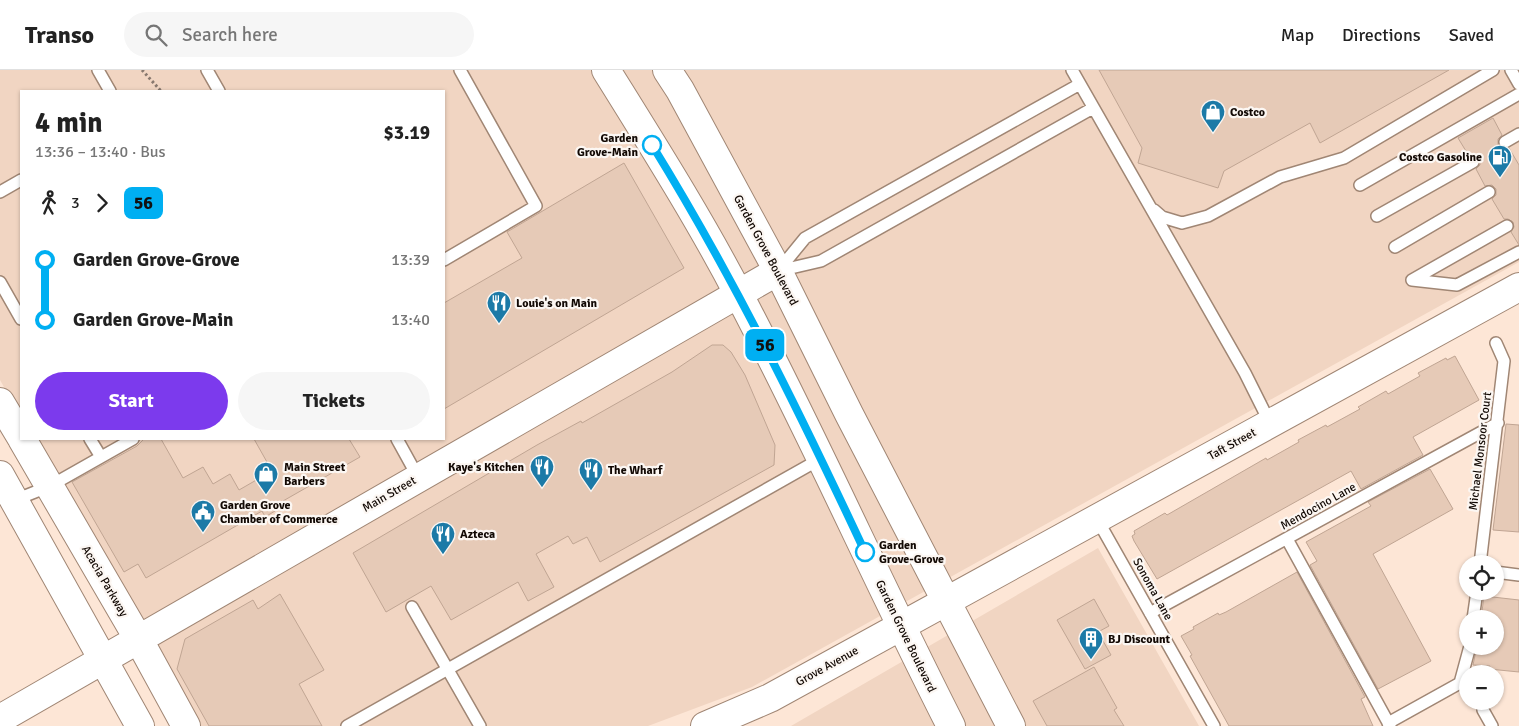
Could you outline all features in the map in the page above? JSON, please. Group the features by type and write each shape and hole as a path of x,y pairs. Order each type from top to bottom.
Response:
{"street":[{"name":"Garden Grove Boulevard","path":"606,70 738,293 822,458 900,626 951,726"},
{"name":"Garden Grove Boulevard","path":"666,70 680,90 778,271 1011,726"},
{"name":"Main Street","path":"0,719 778,271"},
{"name":"Taft Street","path":"946,602 1519,287"},
{"name":"Acacia Parkway","path":"0,402 20,435"},
{"name":"Acacia Parkway","path":"23,440 139,640 186,726"},
{"path":"0,474 140,726"},
{"name":"Grove Avenue","path":"705,726 770,698 946,602"}],"lane":[{"path":"98,70 109,90"},
{"path":"207,70 219,90"},
{"path":"445,259 536,206 460,70"},
{"path":"1072,70 1245,373 1270,423"},
{"path":"1149,206 1162,217 1182,223 1208,216 1280,177 1344,158 1493,70"},
{"path":"1511,70 1519,84"},
{"path":"778,271 805,238 1080,84"},
{"path":"1360,185 1519,94"},
{"path":"778,271 822,262 1093,108"},
{"path":"1505,142 1519,134"},
{"path":"1377,216 1472,162"},
{"path":"0,192 20,181"},
{"path":"1395,247 1488,192"},
{"path":"1507,226 1412,280 1458,285 1519,252"},
{"path":"0,282 20,317"},
{"name":"Michael Monsoor Court","path":"1481,555 1504,360 1496,343"},
{"name":"Mendocino Lane","path":"1150,613 1498,423"},
{"path":"91,440 101,457"},
{"path":"15,500 50,486 131,440"},
{"path":"398,440 418,477"},
{"path":"347,726 822,458"},
{"name":"Sonoma Lane","path":"1097,519 1214,726"},
{"path":"1287,539 1389,724 1460,683 1468,655"},
{"path":"1504,573 1519,575"},
{"path":"412,607 480,726"},
{"path":"1483,710 1492,726"}],"path":[{"path":"142,70 160,90"}],"shaded area":[{"path":"0,70 1519,70 1519,262 752,687 648,726 196,726 35,440 445,440 445,90 20,90 20,415 0,380"},
{"path":"1098,548 1199,726 791,726"}],"building":[{"name":"Costco","path":"1099,70 1449,70 1320,143 1310,123 1224,171 1218,188 1138,163 1142,148"},
{"name":"Costco Gasoline","path":"1493,118 1502,135 1498,139 1498,145 1504,149 1509,148 1519,165 1519,245 1511,232 1514,227 1513,222 1504,219 1492,199 1496,195 1496,189 1492,185 1485,186 1476,169 1480,165 1480,159 1476,155 1469,156 1458,138"},
{"path":"624,163 684,268 445,408 445,302 522,258 507,232"},
{"path":"712,345 723,345 731,352 745,375 775,445 774,465 600,562 587,537 573,544 568,536 536,554 554,587 528,601 518,582 451,620 431,586 386,612 353,553 537,445 581,421 582,423 672,372"},
{"path":"1455,356 1479,400 1413,437 1423,455 1361,489 1351,471 1157,579 1134,541 1132,536 1135,534 1134,531 1165,513 1167,515 1266,458 1267,460 1299,442 1298,440 1360,409 1358,407 1386,391 1388,394 1420,376 1418,373 1446,358 1447,360"},
{"path":"1506,424 1519,425 1519,532 1493,530"},
{"path":"143,440 162,440 183,478 203,467 213,484 230,474 239,490 272,471 255,440 350,440 360,457 283,501 285,505 265,517 262,511 146,578 138,564 124,572 72,482 137,446"},
{"path":"1430,469 1453,509 1373,554 1431,661 1378,689 1310,565 1317,561 1306,542 1371,506 1368,502"},
{"path":"1297,572 1365,697 1361,699 1373,726 1229,726 1190,656 1192,655 1181,636 1218,613 1219,615 1226,612"},
{"path":"280,594 324,670 299,684 322,726 209,726 177,669 185,639 253,600 258,609"},
{"path":"1504,598 1519,600 1519,672 1504,670 1504,665 1473,665 1475,655 1504,655 1504,610 1482,610 1483,600 1504,600"},
{"path":"1094,599 1109,626 1098,632 1111,655 1085,669 1057,620"},
{"path":"1094,667 1117,708 1114,710 1124,726 1047,726 1033,701"}],"bus line":[{"name":"56","path":"652,145 738,293 822,458 865,552"}],"place":[{"name":"Costco","path":"1213,133"},
{"name":"Garden Grove-Main","path":"652,145"},
{"name":"Costco Gasoline","path":"1500,178"},
{"name":"Louie's on Main","path":"499,324"},
{"name":"Kaye's Kitchen","path":"542,488"},
{"name":"The Wharf","path":"591,491"},
{"name":"Main Street Barbers","path":"266,495"},
{"name":"Garden Grove Chamber of Commerce","path":"203,533"},
{"name":"Garden Grove-Grove","path":"865,552"},
{"name":"Azteca","path":"443,555"},
{"name":"BJ Discount","path":"1091,660"}]}
